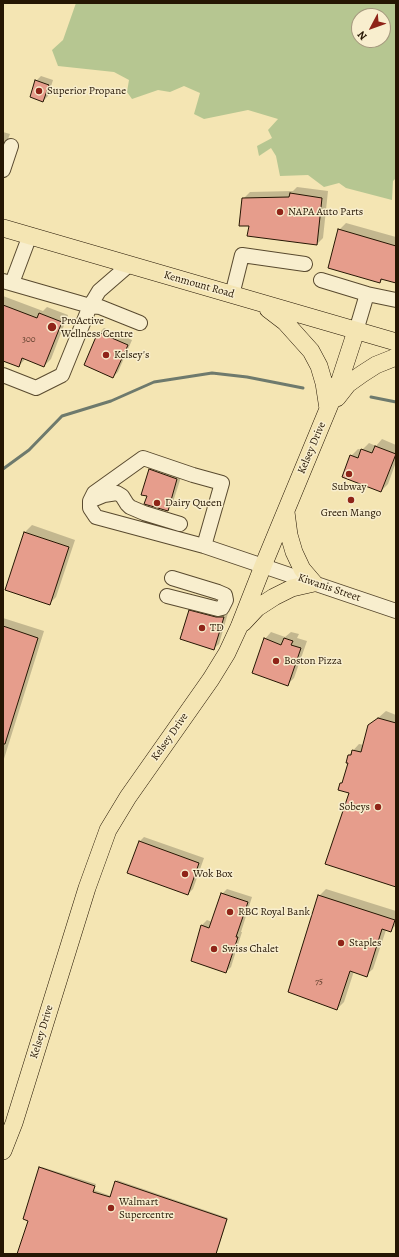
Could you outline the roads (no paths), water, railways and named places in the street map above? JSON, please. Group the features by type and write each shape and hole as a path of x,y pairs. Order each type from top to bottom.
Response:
{"main road":[{"name":"Kenmount Road","path":"3,228 396,342"},
{"path":"260,303 285,322 311,351 319,366 324,383 328,409"},
{"name":"Kelsey Drive","path":"3,1151 14,1123 87,888 108,830 128,797 220,666 239,628 340,380 356,331"},
{"path":"328,409 348,384 376,365 396,357"},
{"path":"239,628 258,608 274,597 292,588 314,583 302,569 294,552 289,535 286,510"}],"street":[{"path":"3,170 11,146"},
{"path":"30,235 8,282 90,306 100,307 140,323"},
{"path":"232,295 242,255 305,264"},
{"path":"3,375 36,388 62,375 90,306 99,291 129,265"},
{"path":"321,280 367,294 396,300"},
{"path":"356,331 367,294"},
{"path":"90,501 94,493 143,458 222,483 204,546"},
{"path":"90,501 104,495 117,493 122,496 130,507 180,524"},
{"name":"Kiwanis Street","path":"90,501 90,508 96,517 204,546 396,611"},
{"path":"167,596 218,609 222,608 226,600 226,595 172,578"}],"waterway":[{"path":"3,469 29,450 62,416 111,401 154,382 212,373 247,377 303,388"},
{"path":"371,397 396,402"}],"place":[{"name":"Superior Propane","path":"39,91"},
{"name":"NAPA Auto Parts","path":"280,212"},
{"name":"ProActive Wellness Centre","path":"52,327"},
{"name":"Kelsey's","path":"106,355"},
{"name":"Subway","path":"349,474"},
{"name":"Green Mango","path":"351,500"},
{"name":"Dairy Queen","path":"157,503"},
{"name":"TD","path":"202,628"},
{"name":"Boston Pizza","path":"276,661"},
{"name":"Sobeys","path":"378,807"},
{"name":"Wok Box","path":"185,874"},
{"name":"RBC Royal Bank","path":"230,912"},
{"name":"Staples","path":"341,943"},
{"name":"Swiss Chalet","path":"214,949"},
{"name":"Walmart Supercentre","path":"111,1208"}]}
